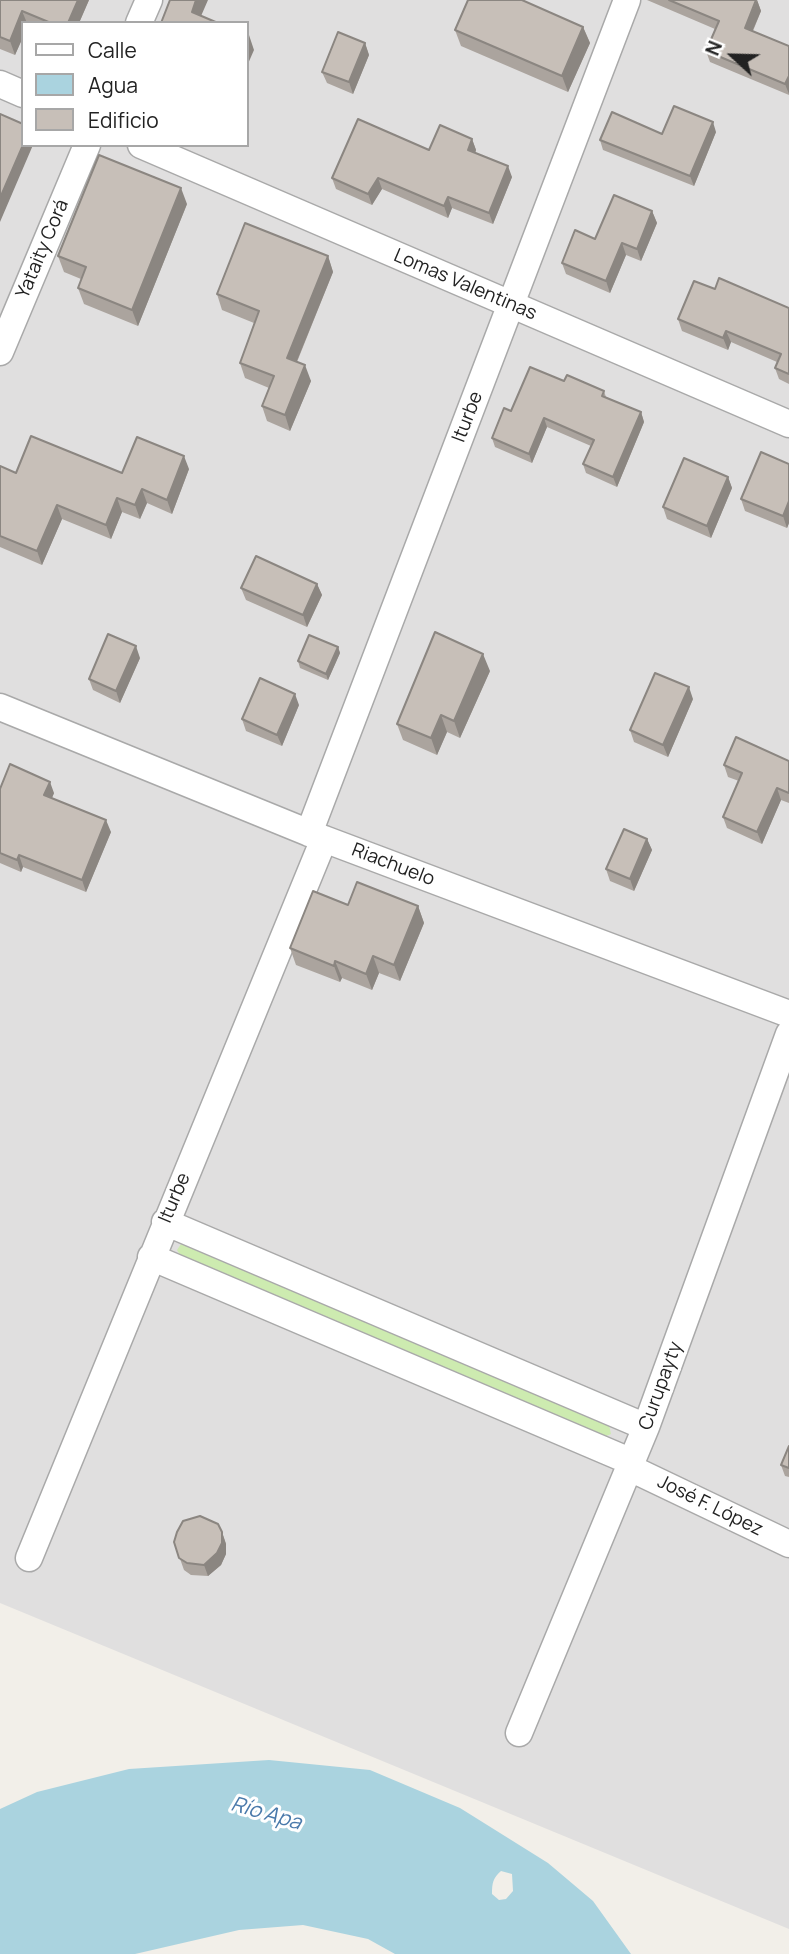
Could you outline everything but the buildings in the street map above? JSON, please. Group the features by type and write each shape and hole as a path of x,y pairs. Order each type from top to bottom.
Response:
{"street":[{"path":"140,21 149,0"},
{"name":"Iturbe","path":"29,1558 317,836 511,304 627,0"},
{"path":"0,84 21,93"},
{"name":"Yataity Corá","path":"0,352 86,147"},
{"name":"Lomas Valentinas","path":"147,147 789,424"},
{"name":"Riachuelo","path":"0,707 317,836 789,1014"},
{"name":"Curupayty","path":"519,1733 646,1427 789,1034"},
{"path":"165,1222 646,1427"},
{"name":"José F. López","path":"151,1257 631,1465 789,1544"}],"shaded area":[{"path":"0,0 789,0 789,1929 0,1603"}],"green space":[{"path":"181,1244 609,1425 611,1434 604,1437 180,1255 177,1250"}],"water":[{"name":"Río Apa","path":"269,1760 370,1770 460,1808 548,1863 593,1901 631,1954 395,1954 368,1939 303,1925 239,1930 135,1954 0,1954 0,1809 37,1792 129,1769","holes":["501,1871 512,1874 513,1891 506,1899 499,1900 492,1894 495,1878"]}]}
